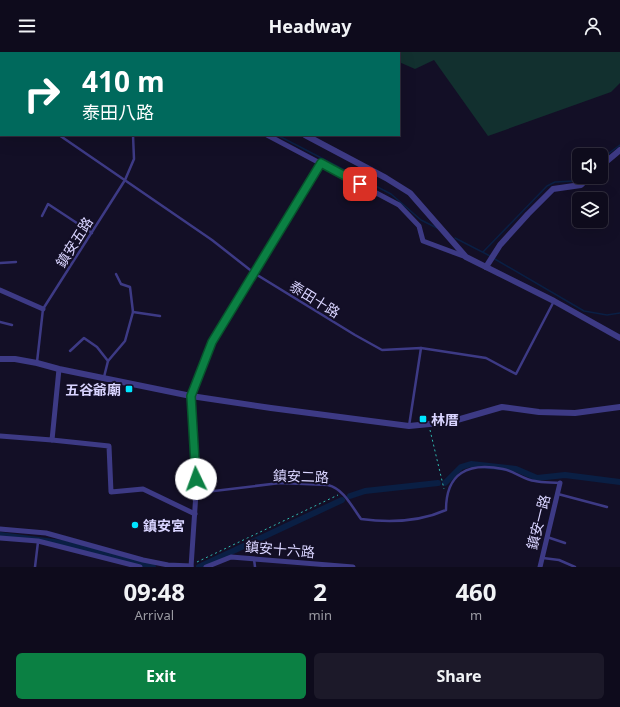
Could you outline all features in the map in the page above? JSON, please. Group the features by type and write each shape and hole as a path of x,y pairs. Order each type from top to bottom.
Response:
{"street":[{"path":"269,136 399,206 419,226 423,241 466,257 554,301 620,338"},
{"path":"307,136 386,178 410,193 466,257"},
{"path":"608,160 620,150"},
{"path":"486,267 500,245 553,189 582,184"},
{"path":"0,290 43,309"},
{"path":"0,359 15,359 37,363 59,369 191,396 409,426 429,426 450,422 502,407 539,412 575,413 620,407"},
{"path":"52,440 59,369"},
{"path":"0,529 46,534 144,560 168,565 191,566 196,493 191,396"},
{"path":"0,436 108,446 111,492 143,489 194,514"},
{"name":"鎮安一路","path":"540,567 560,483"},
{"path":"0,538 38,541 140,567"},
{"name":"鎮安十六路","path":"206,567 231,557 353,567"}],"lane":[{"name":"泰田十路","path":"60,136 212,240 254,272 355,335 382,350 421,348 486,358 516,374 554,301"},
{"name":"鎮安五路","path":"37,363 43,309 125,180 134,159 132,136"},
{"path":"191,396 212,342 321,163"},
{"path":"42,216 48,204 92,233"},
{"path":"0,263 16,262"},
{"path":"103,378 108,360 125,341 133,312 130,286 121,284 116,274"},
{"path":"133,312 160,316"},
{"path":"0,322 12,325"},
{"path":"70,351 84,338 97,347 108,360"},
{"path":"409,426 421,348"},
{"name":"鎮安二路","path":"196,493 280,483 328,485 336,487 343,493 361,519 379,522 410,521 430,518 446,510 446,497 449,486 459,475 471,467 504,469 534,481 560,483"},
{"path":"557,494 607,507"},
{"path":"547,537 565,543"},
{"path":"34,567 38,541"},
{"path":"542,558 559,560 575,567"},
{"path":"254,559 255,567"}],"path":[{"path":"429,426 446,497"},
{"path":"191,566 343,493"}],"green space":[{"path":"400,52 620,52 620,83 611,92 488,136 434,60 415,69 400,62"}],"waterway":[{"path":"279,136 391,194 421,220 437,228"},
{"path":"608,154 620,145"},
{"path":"483,252 547,186 555,182 572,181"},
{"path":"455,238 490,256"},
{"path":"493,258 584,311 607,315 620,313"},
{"path":"445,483 461,467 471,464 516,469 537,478 565,475 620,482"},
{"path":"350,496 365,491 438,483"},
{"path":"199,567 342,500"},
{"path":"0,535 62,543 153,567"}],"place":[{"name":"五谷爺廟","path":"129,389"},
{"name":"林厝","path":"423,419"},
{"name":"鎮安宮","path":"135,525"}],"route":[{"path":"196,479 191,396 212,342 321,163 360,184"}]}
